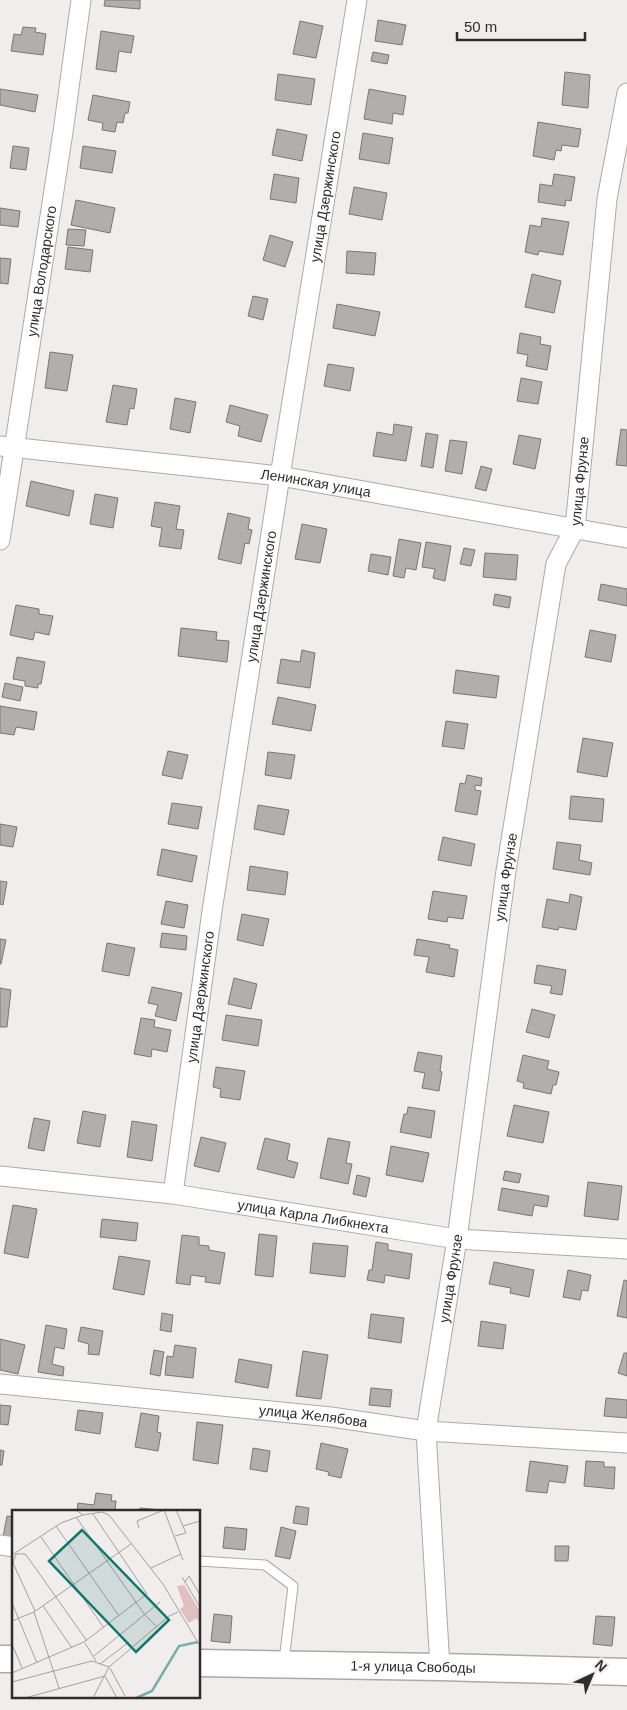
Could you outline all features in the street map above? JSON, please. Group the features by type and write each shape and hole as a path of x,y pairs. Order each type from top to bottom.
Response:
{"street":[{"name":"улица Володарского","path":"0,540 7,448 63,132 81,0"},
{"name":"улица Дзержинского","path":"172,1194 212,911 357,0"},
{"name":"улица Фрунзе","path":"440,1667 426,1431 457,1238 506,871 556,564 575,528 607,199 627,93"},
{"name":"Ленинская улица","path":"7,448 280,476 627,538"},
{"name":"улица Карла Либкнехта","path":"0,1176 172,1194 457,1238 627,1249"},
{"name":"улица Желябова","path":"0,1384 331,1417 426,1431 627,1443"},
{"name":"1-я улица Свободы","path":"200,1663 627,1672"}],"lane":[{"path":"200,1560 265,1565 293,1586 284,1664"}],"building":[{"path":"105,0 140,0 140,9 104,6"},
{"path":"378,20 406,25 402,45 375,41"},
{"path":"300,21 323,26 316,58 293,54"},
{"path":"23,27 36,28 35,32 46,34 43,55 11,51 14,34 21,35"},
{"path":"101,31 134,36 131,53 119,51 116,72 96,69"},
{"path":"373,52 389,55 387,64 371,61"},
{"path":"565,72 590,75 588,108 562,105"},
{"path":"278,74 315,79 311,105 275,100"},
{"path":"0,89 38,95 35,112 0,105"},
{"path":"369,89 406,96 403,115 393,113 392,124 364,119"},
{"path":"93,95 130,102 128,113 125,113 123,123 117,122 115,132 102,130 103,123 88,120"},
{"path":"538,122 581,129 578,147 562,145 561,151 556,150 554,160 533,156"},
{"path":"277,129 307,135 302,161 272,155"},
{"path":"363,133 393,138 389,164 359,159"},
{"path":"13,146 29,148 26,170 10,168"},
{"path":"83,146 116,151 112,173 80,168"},
{"path":"274,174 299,178 296,203 270,199"},
{"path":"554,174 575,177 571,201 566,200 565,206 538,202 540,184 552,186"},
{"path":"354,187 387,193 382,220 349,214"},
{"path":"76,200 115,208 110,233 71,225"},
{"path":"0,208 20,211 18,227 0,225"},
{"path":"542,218 569,222 563,255 539,251 538,255 525,252 530,225 541,227"},
{"path":"68,229 86,230 84,246 66,245"},
{"path":"270,235 293,242 285,267 263,260"},
{"path":"68,247 93,250 90,272 65,269"},
{"path":"347,251 376,253 374,275 346,273"},
{"path":"0,258 11,259 8,284 0,283"},
{"path":"532,274 561,281 554,313 525,307"},
{"path":"253,296 268,299 263,320 248,316"},
{"path":"337,304 380,312 375,336 333,328"},
{"path":"520,333 541,337 540,344 551,346 547,370 526,366 528,355 517,353"},
{"path":"50,352 73,355 67,391 45,388"},
{"path":"328,364 354,368 350,391 324,386"},
{"path":"521,378 542,382 538,404 517,401"},
{"path":"113,385 137,389 134,409 130,408 127,425 106,422"},
{"path":"175,398 196,402 190,433 170,429"},
{"path":"230,405 268,415 261,442 238,436 240,426 226,422"},
{"path":"394,424 412,427 406,461 373,456 377,432 393,435"},
{"path":"621,429 627,430 627,466 616,465"},
{"path":"426,433 438,435 433,468 421,466"},
{"path":"519,435 541,439 535,469 513,464"},
{"path":"450,440 467,442 462,474 445,471"},
{"path":"481,466 492,469 486,491 475,488"},
{"path":"31,481 74,491 69,516 26,506"},
{"path":"95,494 118,498 113,528 90,524"},
{"path":"155,502 180,506 176,529 184,530 181,549 159,546 162,528 151,526"},
{"path":"228,513 250,518 248,529 252,530 249,544 245,543 241,564 218,559"},
{"path":"302,524 327,529 320,563 295,559"},
{"path":"399,539 421,543 416,570 406,568 404,578 393,576"},
{"path":"426,542 451,546 445,581 433,578 435,569 422,567"},
{"path":"464,548 475,550 471,566 460,564"},
{"path":"485,553 518,555 516,580 483,577"},
{"path":"371,554 391,557 388,575 368,571"},
{"path":"601,584 627,589 627,606 598,600"},
{"path":"495,594 511,597 509,608 493,605"},
{"path":"16,605 39,609 39,614 53,616 49,635 35,632 33,640 10,635"},
{"path":"181,628 217,632 216,640 229,641 227,662 178,656"},
{"path":"590,630 616,635 611,662 585,657"},
{"path":"302,650 315,653 310,688 277,683 281,659 300,662"},
{"path":"17,657 45,662 41,684 38,684 38,688 25,686 25,681 13,679"},
{"path":"456,670 499,676 496,698 453,693"},
{"path":"5,683 23,687 20,701 2,697"},
{"path":"278,697 316,705 311,731 272,724"},
{"path":"0,706 37,712 34,730 16,727 14,735 0,733"},
{"path":"446,721 468,724 464,749 442,746"},
{"path":"583,738 613,743 607,777 577,772"},
{"path":"168,751 188,755 182,779 162,775"},
{"path":"268,752 295,755 291,779 265,775"},
{"path":"467,775 482,778 481,786 475,785 475,790 481,791 477,815 455,811 460,783 465,784"},
{"path":"571,796 604,799 602,822 569,819"},
{"path":"172,803 202,807 198,829 168,824"},
{"path":"258,805 289,810 284,835 254,829"},
{"path":"0,824 17,827 13,847 0,845"},
{"path":"443,837 475,844 471,866 438,860"},
{"path":"557,842 581,845 579,860 592,863 590,875 553,869"},
{"path":"162,849 197,856 192,882 157,875"},
{"path":"250,866 288,872 285,895 247,890"},
{"path":"0,881 7,882 3,905 0,904"},
{"path":"433,891 467,896 463,919 448,917 447,922 428,919"},
{"path":"570,894 582,897 576,930 559,927 558,930 542,927 547,899 569,903"},
{"path":"166,901 188,905 184,928 161,924"},
{"path":"242,914 269,919 263,946 237,940"},
{"path":"162,933 187,936 186,950 160,947"},
{"path":"0,939 6,940 1,964 0,964"},
{"path":"417,939 450,945 449,948 458,950 454,977 426,972 429,957 414,955"},
{"path":"107,943 135,948 129,976 102,971"},
{"path":"537,965 566,970 562,995 550,993 552,986 534,983"},
{"path":"234,978 257,984 251,1009 228,1004"},
{"path":"152,987 182,993 176,1021 155,1016 158,1005 148,1003"},
{"path":"0,988 11,990 7,1027 0,1027"},
{"path":"532,1009 555,1015 549,1038 526,1032"},
{"path":"226,1015 262,1020 258,1046 222,1040"},
{"path":"141,1018 155,1020 154,1027 171,1030 167,1052 152,1049 151,1057 134,1054"},
{"path":"418,1052 442,1056 439,1091 422,1088 425,1073 414,1071"},
{"path":"523,1055 549,1061 547,1069 559,1072 556,1085 553,1085 551,1094 523,1088 524,1083 517,1081"},
{"path":"216,1067 245,1071 240,1100 220,1097 221,1089 213,1087"},
{"path":"514,1105 549,1112 543,1143 507,1136"},
{"path":"408,1107 435,1111 431,1138 400,1132 404,1114 407,1114"},
{"path":"83,1111 106,1115 100,1147 77,1143"},
{"path":"34,1118 50,1121 44,1151 28,1148"},
{"path":"132,1121 157,1125 152,1161 127,1157"},
{"path":"201,1137 226,1143 219,1172 194,1166"},
{"path":"265,1138 290,1144 287,1160 298,1163 294,1178 257,1169"},
{"path":"328,1138 350,1142 346,1163 352,1164 348,1184 320,1178"},
{"path":"391,1146 429,1153 423,1182 386,1175"},
{"path":"505,1171 521,1174 519,1183 503,1180"},
{"path":"357,1175 370,1178 366,1197 353,1194"},
{"path":"588,1182 622,1186 618,1220 584,1216"},
{"path":"502,1188 549,1196 547,1207 534,1205 532,1216 498,1210"},
{"path":"13,1205 37,1209 28,1258 4,1253"},
{"path":"102,1219 138,1223 136,1241 100,1237"},
{"path":"259,1234 277,1236 273,1277 255,1275"},
{"path":"182,1235 199,1237 199,1245 209,1246 209,1250 225,1253 220,1284 205,1282 206,1277 191,1275 190,1285 176,1283"},
{"path":"376,1242 388,1244 388,1250 412,1254 409,1279 385,1275 384,1283 367,1280 369,1270 372,1270"},
{"path":"313,1243 348,1246 345,1277 310,1273"},
{"path":"119,1256 150,1261 144,1295 113,1289"},
{"path":"494,1262 534,1270 529,1297 510,1293 511,1288 489,1284"},
{"path":"568,1270 591,1275 588,1291 582,1290 580,1300 563,1297"},
{"path":"624,1280 627,1281 627,1318 617,1316"},
{"path":"162,1313 173,1315 171,1332 160,1330"},
{"path":"371,1314 404,1318 401,1343 368,1338"},
{"path":"481,1321 506,1325 503,1349 478,1346"},
{"path":"46,1325 67,1329 64,1349 55,1347 52,1364 64,1367 63,1376 38,1372"},
{"path":"81,1327 103,1331 99,1355 88,1354 89,1344 78,1341"},
{"path":"0,1339 25,1345 18,1374 0,1370"},
{"path":"175,1345 196,1348 193,1378 165,1375 167,1356 173,1357"},
{"path":"154,1350 164,1352 160,1376 150,1374"},
{"path":"303,1351 328,1355 321,1399 296,1396"},
{"path":"624,1353 627,1353 627,1376 618,1373"},
{"path":"239,1359 272,1365 268,1388 235,1382"},
{"path":"371,1388 392,1390 390,1407 369,1405"},
{"path":"606,1398 627,1400 627,1418 604,1416"},
{"path":"0,1405 11,1406 8,1425 0,1424"},
{"path":"78,1410 103,1413 100,1434 75,1430"},
{"path":"141,1413 159,1416 157,1432 161,1433 158,1451 135,1447"},
{"path":"197,1422 223,1425 218,1464 193,1460"},
{"path":"321,1443 348,1449 341,1478 328,1475 329,1472 316,1469"},
{"path":"253,1448 270,1451 267,1472 250,1469"},
{"path":"0,1450 4,1451 2,1465 0,1465"},
{"path":"530,1461 568,1466 565,1483 549,1481 547,1493 526,1491"},
{"path":"586,1461 604,1462 604,1467 615,1467 614,1489 584,1486"},
{"path":"96,1493 112,1495 111,1501 116,1501 115,1510 77,1510 78,1503 94,1505"},
{"path":"296,1506 309,1508 307,1525 293,1523"},
{"path":"140,1508 161,1510 140,1510"},
{"path":"7,1516 12,1517 12,1539 3,1537"},
{"path":"225,1527 247,1529 245,1550 223,1548"},
{"path":"281,1527 296,1531 290,1559 275,1556"},
{"path":"555,1546 569,1546 568,1561 555,1561"},
{"path":"214,1614 232,1616 230,1643 211,1641"},
{"path":"596,1616 615,1617 612,1646 593,1644"}]}
